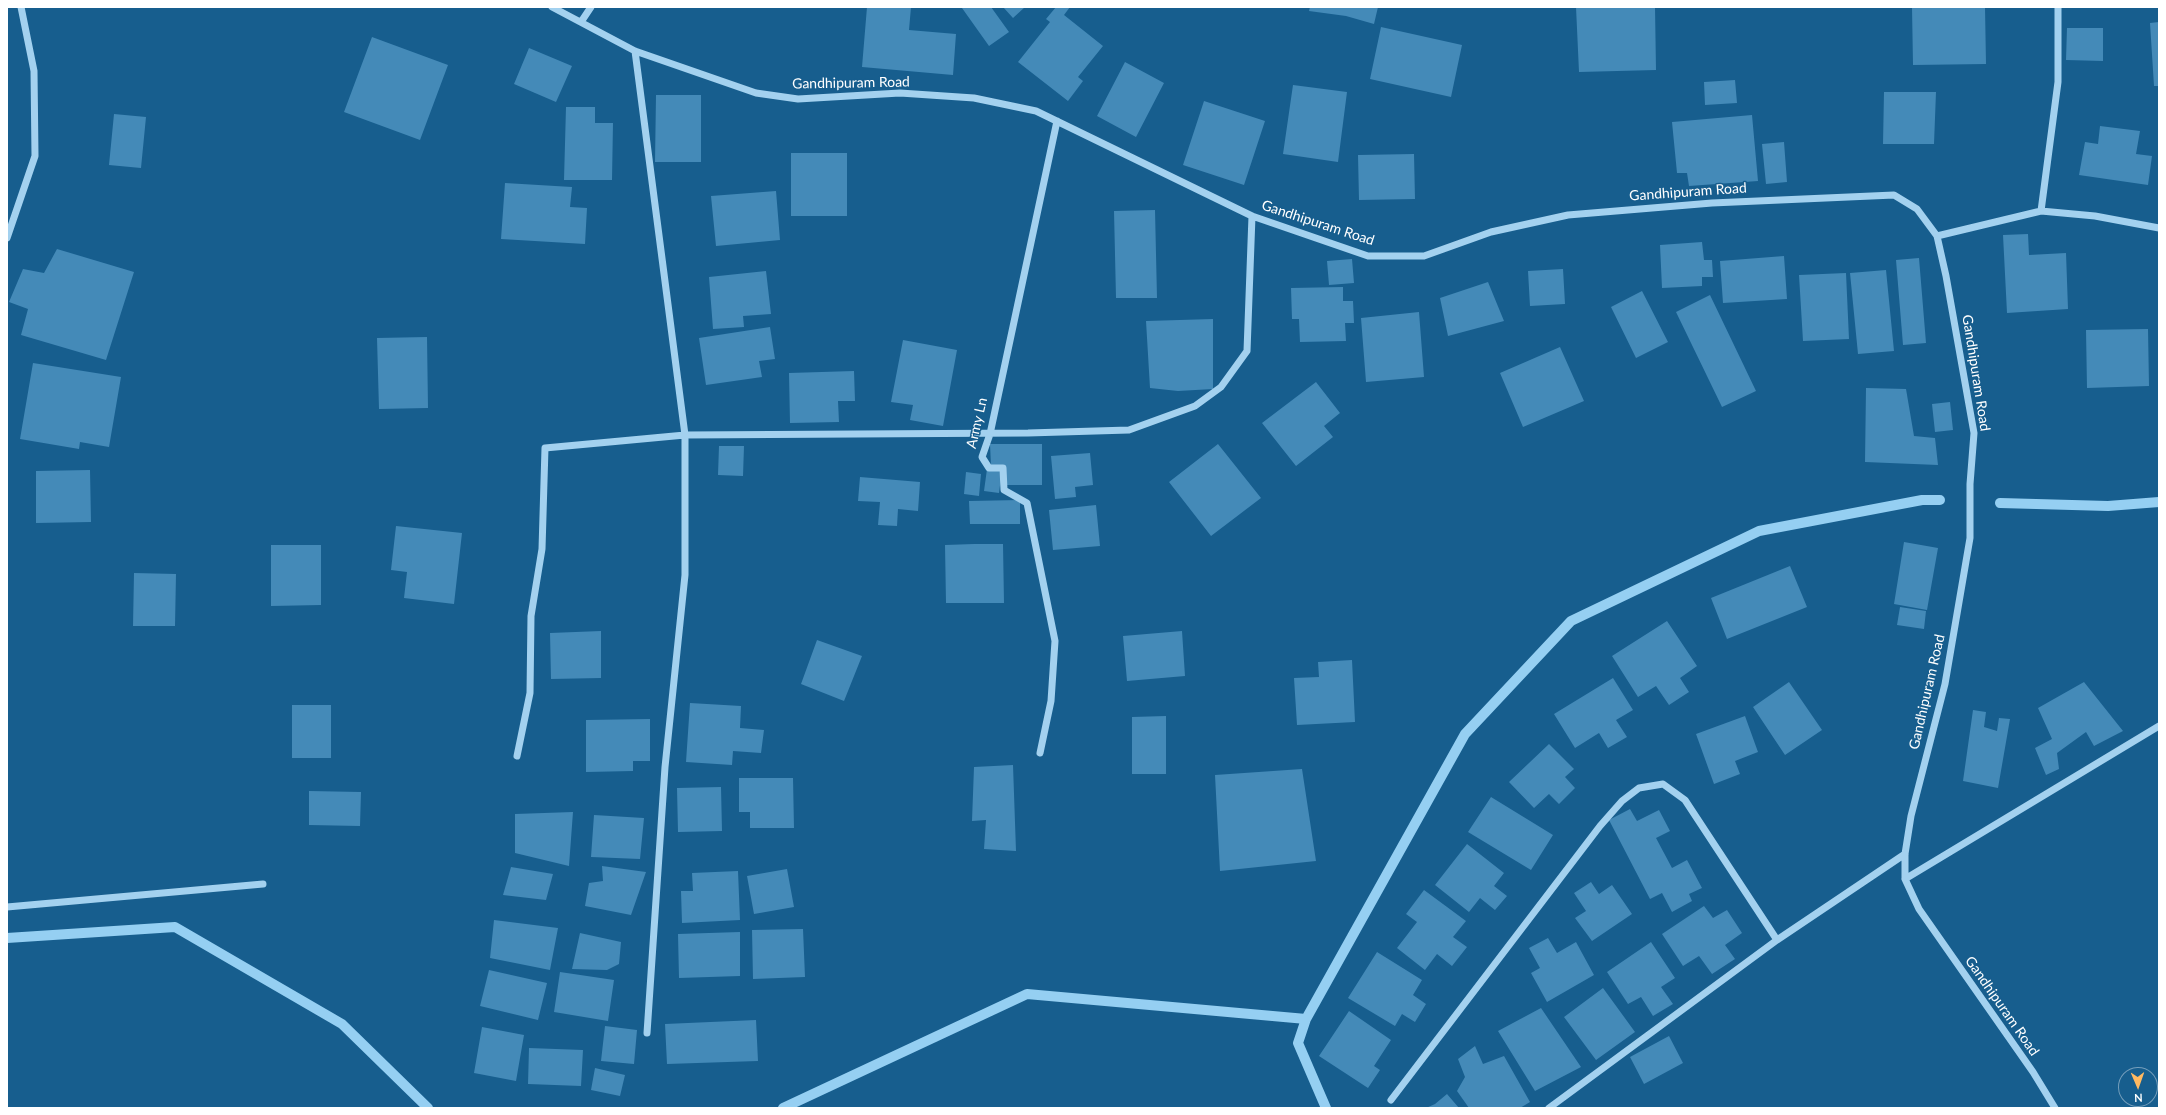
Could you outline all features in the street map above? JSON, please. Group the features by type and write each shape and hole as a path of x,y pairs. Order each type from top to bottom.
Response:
{"street":[{"path":"7,238 35,156 34,71 21,7"},
{"name":"Gandhipuram Road","path":"552,7 635,51 756,93 798,99 900,93 974,98 1036,111 1252,216 1368,256 1424,256 1491,232 1568,215 1712,202 1894,195 1917,209 1937,236 1946,276 1974,433 1970,484 1970,538 1945,684 1917,788 1905,854 1905,879 1919,910 2033,1072 2055,1108"},
{"path":"581,22 591,7"},
{"path":"2042,211 2058,82 2058,7"},
{"path":"635,51 685,435 685,575 666,767 647,1033"},
{"name":"Army Ln","path":"1040,752 1052,701 1055,641 1027,503 1004,490 1003,468 989,468 982,457 990,434 1058,121"},
{"path":"1937,236 2042,211 2095,216 2159,228"},
{"path":"517,756 530,693 531,616 542,549 545,448 685,435 990,434 1128,430 1194,406 1221,388 1247,351 1252,216"},
{"path":"1905,879 2159,726"},
{"path":"1391,1100 1600,826 1622,801 1639,788 1663,784 1685,800 1777,940"},
{"path":"1549,1108 1777,940 1905,854"},
{"path":"7,907 263,884"}],"building":[{"path":"867,7 911,7 909,30 956,34 953,75 862,67"},
{"path":"991,7 1009,32 989,46 962,8"},
{"path":"1003,7 1025,7 1013,18"},
{"path":"1056,7 1070,7 1064,15 1103,46 1078,77 1083,81 1068,101 1018,62 1050,22 1046,19"},
{"path":"1310,7 1378,7 1374,24 1346,16 1309,11"},
{"path":"1576,7 1655,7 1656,70 1579,72"},
{"path":"1912,7 1985,7 1986,64 1913,65"},
{"path":"2159,22 2159,86 2154,86 2150,23"},
{"path":"1381,27 1462,45 1451,97 1370,79"},
{"path":"2067,28 2103,28 2103,61 2066,60"},
{"path":"372,37 448,65 420,140 344,112"},
{"path":"529,48 572,66 556,102 514,84"},
{"path":"1125,62 1164,83 1136,137 1097,116"},
{"path":"1735,80 1737,103 1705,105 1704,82"},
{"path":"1293,85 1347,92 1338,162 1283,154"},
{"path":"1884,92 1936,92 1934,144 1883,144"},
{"path":"656,95 701,95 701,162 655,162"},
{"path":"1204,101 1265,121 1244,185 1183,165"},
{"path":"566,107 595,107 595,123 613,123 612,180 564,180"},
{"path":"114,114 146,117 141,168 109,165"},
{"path":"1752,115 1758,181 1689,186 1687,173 1677,173 1672,122"},
{"path":"2100,126 2140,131 2136,154 2152,156 2148,185 2079,175 2085,142 2098,144"},
{"path":"1784,142 1787,182 1766,184 1762,144"},
{"path":"791,153 847,153 847,216 791,216"},
{"path":"1414,154 1415,199 1359,200 1358,155"},
{"path":"505,183 572,187 570,207 587,208 585,244 501,239"},
{"path":"776,191 780,240 716,246 711,196"},
{"path":"1155,210 1157,298 1116,298 1114,211"},
{"path":"2028,234 2029,255 2066,253 2068,309 2007,313 2003,235"},
{"path":"1702,242 1704,260 1712,260 1713,277 1702,277 1702,286 1662,288 1660,245"},
{"path":"57,249 134,272 106,360 21,335 28,309 9,302 23,269 44,273"},
{"path":"1784,256 1787,299 1723,303 1720,261"},
{"path":"1919,258 1926,343 1903,345 1896,260"},
{"path":"1352,259 1354,283 1329,285 1327,261"},
{"path":"1563,269 1565,304 1530,306 1528,271"},
{"path":"1886,270 1894,351 1858,354 1850,273"},
{"path":"766,271 771,314 743,316 744,327 713,329 709,277"},
{"path":"1846,273 1849,339 1803,341 1799,275"},
{"path":"1488,282 1504,321 1448,336 1440,298"},
{"path":"1343,287 1343,301 1353,301 1354,323 1345,323 1346,341 1300,342 1299,319 1292,319 1291,288"},
{"path":"1642,291 1668,342 1636,358 1611,307"},
{"path":"1710,295 1756,391 1722,407 1676,312"},
{"path":"1419,312 1424,377 1366,382 1361,318"},
{"path":"1213,319 1213,389 1178,391 1150,388 1146,321"},
{"path":"770,327 775,359 759,361 762,377 706,385 699,338"},
{"path":"2148,329 2149,386 2087,388 2086,330"},
{"path":"427,337 428,408 379,409 377,338"},
{"path":"903,340 957,350 943,426 910,420 913,405 891,402"},
{"path":"1560,347 1584,401 1523,427 1500,373"},
{"path":"33,363 121,377 109,447 80,442 79,449 20,439"},
{"path":"854,371 855,401 838,401 839,422 790,423 789,373"},
{"path":"1316,382 1340,413 1324,426 1333,437 1296,466 1262,423"},
{"path":"1866,388 1906,389 1914,436 1935,438 1938,465 1865,462"},
{"path":"1950,402 1953,430 1935,432 1932,404"},
{"path":"990,444 1042,444 1042,485 1006,485 1005,467 991,466"},
{"path":"1218,444 1261,498 1211,536 1169,482"},
{"path":"719,446 744,446 743,476 718,475"},
{"path":"1090,453 1093,485 1075,487 1076,497 1055,499 1051,456"},
{"path":"987,469 1002,470 999,493 984,491"},
{"path":"90,470 91,522 36,523 36,471"},
{"path":"966,472 981,474 979,496 964,494"},
{"path":"860,477 920,482 918,511 898,509 897,526 878,525 880,502 858,501"},
{"path":"1020,500 1020,524 970,524 969,501"},
{"path":"1096,505 1100,546 1053,550 1049,510"},
{"path":"396,526 462,533 454,604 404,598 407,572 391,570"},
{"path":"1904,542 1938,548 1927,610 1894,604"},
{"path":"1003,544 1004,603 946,603 945,545"},
{"path":"271,545 321,545 321,605 271,606"},
{"path":"1790,566 1807,607 1727,639 1711,598"},
{"path":"134,573 176,574 175,626 133,626"},
{"path":"1900,607 1926,611 1924,629 1897,625"},
{"path":"1667,621 1697,666 1680,678 1689,692 1669,705 1656,686 1638,697 1612,656"},
{"path":"601,631 601,678 551,679 550,633"},
{"path":"1182,631 1185,676 1127,681 1123,636"},
{"path":"817,640 862,656 844,701 801,684"},
{"path":"1352,660 1355,722 1297,725 1294,678 1319,677 1318,662"},
{"path":"1613,678 1633,710 1616,720 1627,737 1608,748 1599,733 1575,748 1554,714"},
{"path":"1789,682 1822,730 1785,755 1753,707"},
{"path":"2084,682 2123,731 2094,746 2086,732 2057,753 2059,769 2046,775 2035,748 2052,739 2038,708"},
{"path":"690,703 741,706 740,728 764,730 761,753 733,751 732,765 686,762"},
{"path":"292,705 331,705 331,758 292,758"},
{"path":"1973,710 1986,712 1984,727 1997,731 1999,718 2010,719 1998,788 1963,781"},
{"path":"1166,716 1166,774 1132,774 1132,717"},
{"path":"1745,716 1758,752 1735,761 1740,774 1714,784 1696,734"},
{"path":"650,719 650,761 633,761 633,771 586,772 586,720"},
{"path":"1549,744 1574,769 1565,777 1575,788 1559,804 1549,794 1534,808 1509,782"},
{"path":"1013,765 1016,851 984,849 986,820 972,821 974,767"},
{"path":"1302,769 1316,861 1220,871 1215,775"},
{"path":"739,778 793,778 794,828 750,828 750,812 739,812"},
{"path":"721,787 722,831 678,832 677,788"},
{"path":"309,791 361,792 360,826 309,825"},
{"path":"1491,797 1553,835 1531,870 1468,832"},
{"path":"1630,809 1637,821 1659,810 1670,831 1656,838 1672,868 1687,860 1702,888 1689,894 1692,901 1672,912 1662,893 1650,899 1609,820"},
{"path":"573,812 569,866 515,853 515,814"},
{"path":"594,815 644,818 640,859 591,857"},
{"path":"1467,844 1504,873 1494,886 1507,896 1495,910 1480,898 1469,912 1435,885"},
{"path":"602,866 646,872 631,915 585,906 589,883 603,881"},
{"path":"511,867 553,874 546,900 503,895"},
{"path":"787,869 794,907 754,914 747,876"},
{"path":"738,871 740,920 682,923 681,891 693,891 692,873"},
{"path":"1591,882 1599,894 1612,885 1632,914 1592,941 1575,918 1586,911 1574,893"},
{"path":"1424,890 1466,921 1453,937 1467,947 1452,966 1437,954 1425,970 1397,948 1417,922 1406,914"},
{"path":"1704,906 1713,918 1727,910 1742,933 1725,945 1735,959 1712,974 1699,956 1683,966 1662,934"},
{"path":"494,920 558,928 550,970 490,958"},
{"path":"803,929 805,977 753,979 752,930"},
{"path":"740,932 740,976 679,978 678,934"},
{"path":"580,933 621,942 619,964 607,970 572,969"},
{"path":"1548,938 1557,953 1576,942 1594,975 1547,1002 1531,973 1540,968 1529,948"},
{"path":"1651,942 1675,978 1661,987 1673,1004 1653,1016 1641,997 1628,1004 1607,972"},
{"path":"1377,952 1422,980 1413,995 1426,1004 1415,1022 1402,1014 1395,1026 1348,998"},
{"path":"489,970 547,983 538,1020 480,1006"},
{"path":"560,972 614,980 608,1021 554,1012"},
{"path":"1603,988 1635,1032 1596,1060 1564,1017"},
{"path":"1541,1008 1581,1067 1535,1091 1498,1031"},
{"path":"1349,1011 1391,1040 1374,1066 1380,1070 1368,1088 1319,1056"},
{"path":"756,1020 758,1061 667,1064 665,1024"},
{"path":"605,1026 637,1030 634,1064 601,1061"},
{"path":"482,1027 524,1035 516,1081 474,1073"},
{"path":"1669,1036 1683,1063 1644,1084 1630,1057"},
{"path":"1475,1046 1483,1064 1504,1056 1530,1102 1520,1108 1469,1108 1457,1091 1465,1077 1458,1059"},
{"path":"529,1048 583,1050 581,1086 528,1084"},
{"path":"595,1068 625,1075 620,1096 591,1090"},
{"path":"1447,1094 1459,1108 1426,1108 1435,1104"}],"waterway":[{"path":"1326,1108 1298,1043 1306,1019 1465,734 1571,621 1759,531 1922,500 1940,500"},
{"path":"2000,503 2108,506 2159,502"},
{"path":"7,938 175,927 342,1024 428,1108"},
{"path":"783,1108 1027,994 1306,1019"}]}
